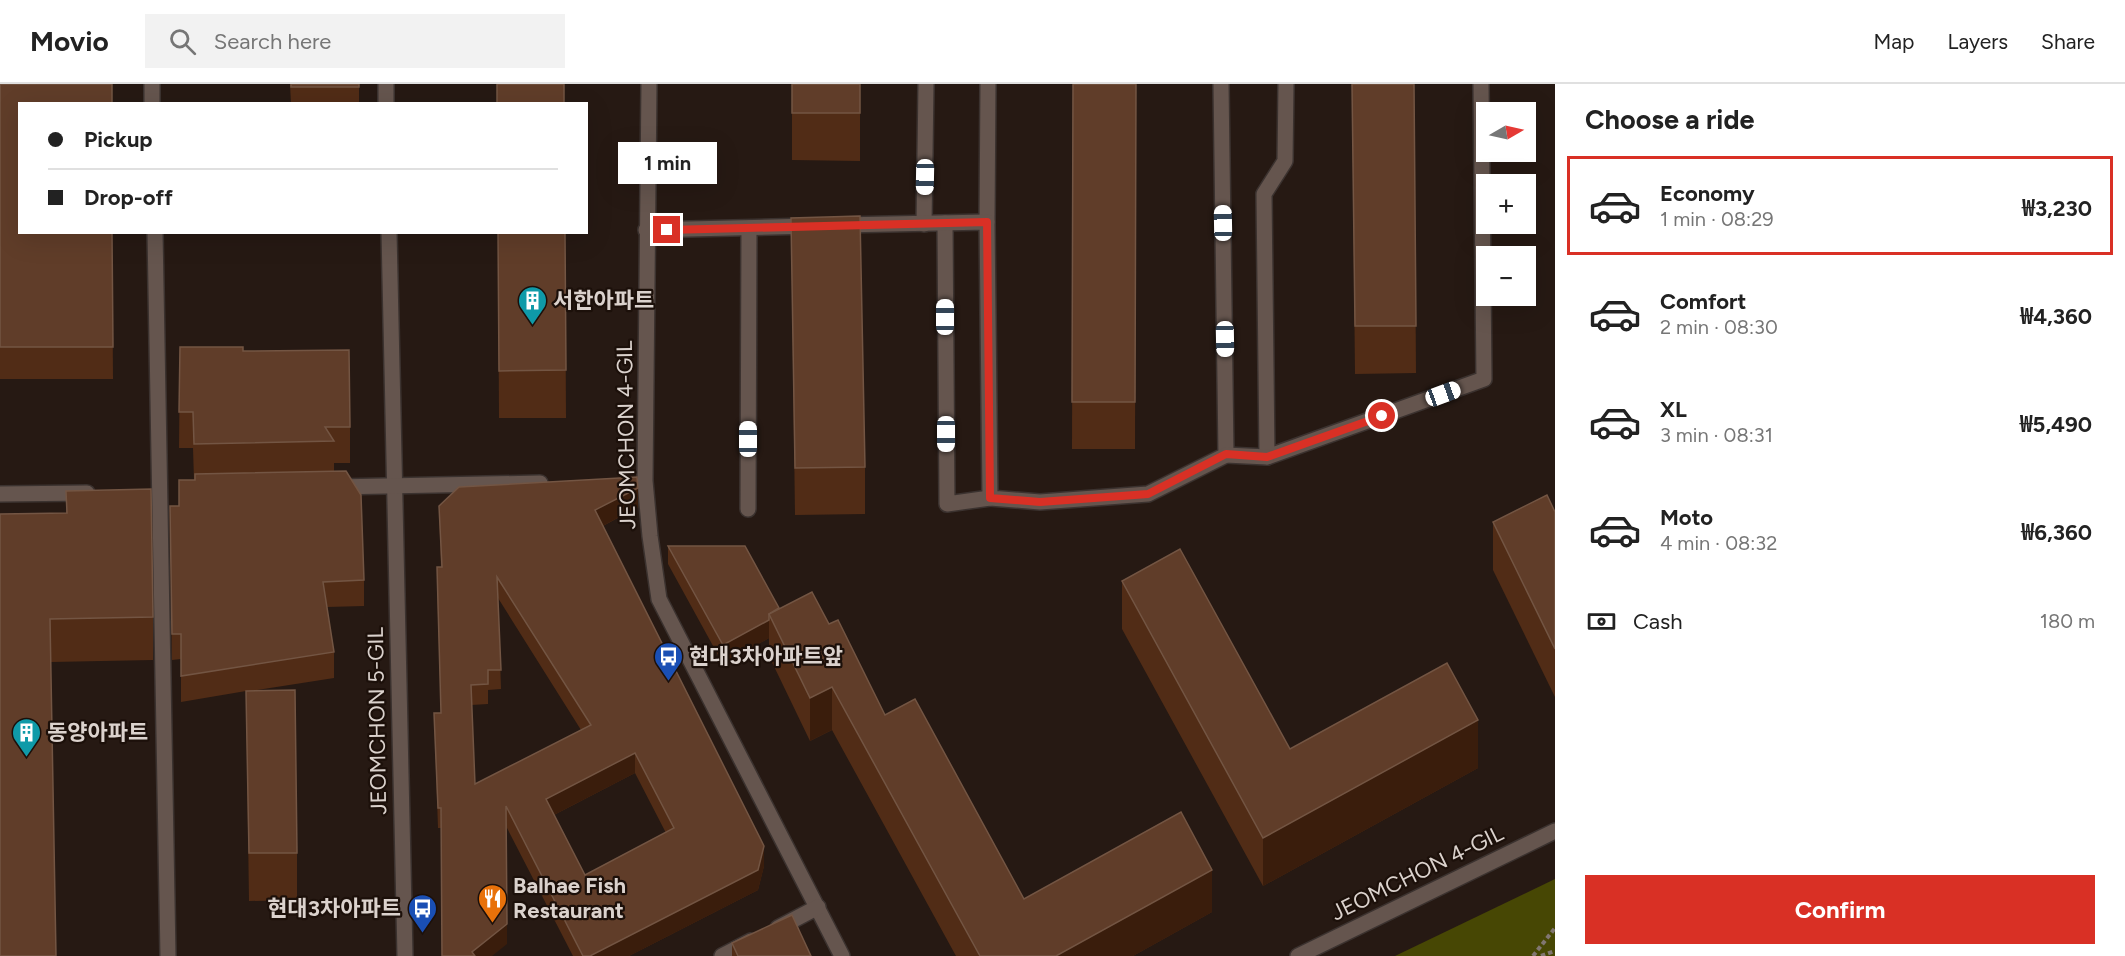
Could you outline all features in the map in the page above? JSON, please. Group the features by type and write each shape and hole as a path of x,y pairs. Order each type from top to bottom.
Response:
{"street":[{"path":"152,84 152,102"},
{"path":"386,84 386,102"},
{"name":"JEOMCHON 4-GIL","path":"648,84 639,481 659,599 842,956"},
{"path":"924,224 926,84"},
{"path":"988,84 990,498"},
{"path":"1221,84 1226,454"},
{"path":"1267,457 1264,194 1285,161 1286,84"},
{"path":"945,223 947,504 990,498 1040,502 1148,494 1226,454 1267,457 1484,380 1481,84"},
{"path":"646,230 731,226 749,228 987,222"},
{"path":"748,509 749,228"},
{"path":"155,234 168,956"},
{"name":"JEOMCHON 5-GIL","path":"389,234 405,956"},
{"path":"325,488 550,483"},
{"path":"0,495 104,492"},
{"name":"JEOMCHON 4-GIL","path":"1298,956 1555,831"},
{"path":"722,956 818,907"}],"path":[{"path":"1533,956 1555,928"},
{"path":"1541,956 1555,951"}],"shaded area":[{"path":"1555,879 1555,956 1395,956"}],"building":[{"path":"0,84 112,84 112,102 18,102 18,234 112,234 113,347 0,347"},
{"path":"291,84 359,84 359,87 291,87"},
{"path":"497,84 564,84 564,102 497,102"},
{"path":"792,84 860,84 860,113 792,113"},
{"path":"1073,84 1136,84 1135,402 1072,402"},
{"path":"1352,84 1414,84 1416,326 1355,326"},
{"path":"860,216 865,467 795,468 791,218"},
{"name":"서한아파트","path":"498,234 565,234 566,370 499,371"},
{"path":"180,347 243,347 243,351 349,350 350,427 325,427 334,441 194,444 193,412 179,412"},
{"path":"346,471 361,495 364,580 323,582 334,652 181,676 181,634 172,634 170,506 179,506 179,480 195,480 195,474"},
{"path":"637,477 638,488 595,510 764,846 758,870 590,956 583,956 506,806 507,924 472,952 475,956 442,956 441,808 438,808 434,713 441,713 437,567 442,567 439,506 459,487","holes":["497,577 591,725 475,784 471,685 488,684 488,670 501,670","635,753 674,828 585,875 546,799"]},
{"path":"151,489 153,617 50,619 56,956 0,956 0,514 67,513 66,491"},
{"path":"1547,495 1555,512 1555,649 1493,522"},
{"path":"668,546 745,546 779,608 769,614 769,620 723,645"},
{"path":"1180,549 1290,749 1447,663 1478,720 1263,838 1122,581"},
{"path":"812,592 829,624 838,620 885,715 915,699 1024,899 1181,812 1212,870 1056,956 980,956 832,687 810,698 769,614"},
{"path":"295,690 297,853 249,853 246,691"},
{"path":"792,915 811,956 738,956 732,943"}],"place":[{"name":"서한아파트","path":"532,326"},
{"name":"현대3차아파트앞","path":"668,682"},
{"name":"동양아파트","path":"26,758"},
{"name":"Balhae Fish Restaurant","path":"492,924"},
{"name":"현대3차아파트","path":"422,934"}],"route":[{"path":"667,230 731,226 749,228 987,222 990,498 1040,502 1148,494 1226,454 1267,457 1382,416"}]}
